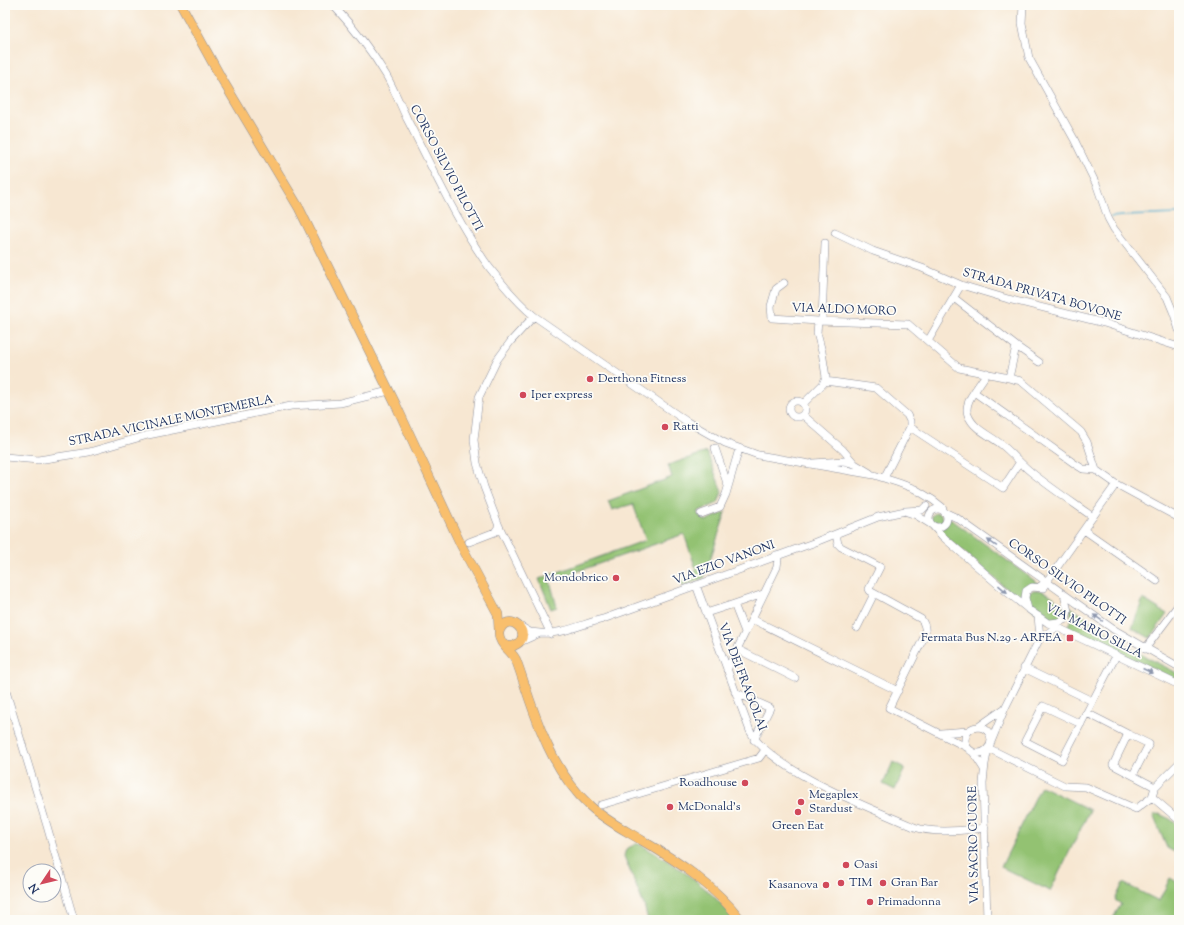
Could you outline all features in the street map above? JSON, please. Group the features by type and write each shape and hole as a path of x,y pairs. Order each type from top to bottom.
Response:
{"main road":[{"path":"181,5 220,76 299,208 389,391 461,546 498,614 500,630 499,639 516,660 535,717 553,757 563,774 574,790 607,820 683,866 720,897 741,920"},
{"path":"490,600 500,611 520,627 522,635 518,650 519,667"},
{"path":"500,630 507,623 515,624"},
{"path":"505,645 513,646 520,642"}],"street":[{"name":"CORSO SILVIO PILOTTI","path":"333,5 369,48 386,76 456,216 478,252 503,285 534,316 686,421 725,444 758,455 842,471 874,475 915,490 933,500 942,507 944,512 957,518 1113,629 1145,649 1179,667"},
{"path":"1023,5 1022,22 1029,58 1074,139 1097,186 1108,218 1114,229 1166,297 1174,314 1179,330"},
{"name":"STRADA PRIVATA BOVONE","path":"835,233 873,251 922,268 961,285 1008,299 1104,323 1179,347"},
{"path":"803,404 825,381 825,371 817,333 820,321 826,243"},
{"name":"VIA ALDO MORO","path":"784,283 776,289 771,306 772,318 908,324 959,368 987,373 1021,382 1081,432 1087,442 1096,470"},
{"path":"928,340 961,285"},
{"path":"954,298 1039,362"},
{"path":"534,316 511,341 497,360 479,397 474,440 477,463 484,487 499,526 551,634"},
{"path":"1009,378 1016,346"},
{"path":"987,373 970,398 967,406 968,414 972,421 978,428 1002,445 1030,472 1093,517"},
{"path":"825,381 876,388 907,415 910,421 910,427 884,478"},
{"name":"STRADA VICINALE MONTEMERLA","path":"5,457 38,460 89,452 155,434 291,406 340,403 389,391"},
{"path":"974,392 1083,469 1096,470 1116,484 1179,518"},
{"path":"803,404 796,402 791,404 789,409 793,416 798,417 803,415"},
{"path":"803,404 805,408 803,415"},
{"path":"803,415 838,446 847,454 852,463 842,471 837,462 838,446"},
{"path":"910,427 1003,488 1020,462"},
{"path":"715,448 728,487"},
{"path":"701,514 720,507 728,487 739,449"},
{"name":"CORSO SILVIO PILOTTI","path":"803,464 844,461 852,463 874,475"},
{"path":"1039,587 1046,582 1116,484"},
{"path":"915,490 924,500 929,516 929,522 932,525"},
{"name":"VIA EZIO VANONI","path":"515,624 530,632 551,634 603,619 836,534 878,517 905,511 922,510 926,506"},
{"path":"905,511 938,527 945,524 946,516 944,512 936,510 929,516"},
{"name":"VIA MARIO SILLA","path":"932,525 942,536 1028,609 1048,623 1179,685"},
{"path":"469,542 495,532 499,526"},
{"path":"1084,530 1157,581"},
{"path":"836,534 838,544 841,547 880,567 869,589 870,591 921,619 925,627 925,635 889,708 941,733 970,750 980,753 989,745 990,734 985,729 978,727"},
{"path":"727,670 776,567 778,559 776,555"},
{"name":"VIA DEI FRAGOLAI","path":"696,585 750,731 754,740 765,750 779,761 818,783 922,830 985,828"},
{"path":"1028,609 1025,598 1026,591 1032,587 1058,590"},
{"path":"706,613 764,594"},
{"path":"857,628 874,594"},
{"path":"1048,623 1059,622 1066,618 1068,611 1064,595"},
{"path":"734,604 746,632"},
{"path":"1145,649 1179,604"},
{"path":"1038,616 1040,622 1040,638"},
{"path":"752,619 898,691"},
{"path":"1040,638 1057,627"},
{"path":"520,642 540,633"},
{"name":"VIA SACRO CUORE","path":"987,920 983,784 984,769 989,745 1024,668 1040,638"},
{"path":"737,649 795,678"},
{"path":"1081,724 1043,706 1025,741 1062,760 1081,724 1092,701 1116,656"},
{"path":"1024,668 1092,701"},
{"path":"5,688 74,920"},
{"path":"735,692 770,708 754,740"},
{"path":"941,733 968,731 974,727 978,727 1005,708"},
{"path":"1086,713 1149,744 1133,775"},
{"path":"968,731 965,738 965,743 970,750"},
{"path":"1128,734 1113,765 1156,786"},
{"path":"989,745 1065,786 1086,787 1136,809 1152,797 1156,786 1179,763"},
{"path":"601,806 759,758 765,750"},
{"name":"VIA SACRO CUORE","path":"970,750 984,769"},
{"path":"1152,797 1179,820"}],"green space":[{"path":"707,452 722,492 718,503 697,512 700,517 703,516 705,521 726,512 704,578 682,586 680,581 694,576 696,569 684,534 550,581 557,607 551,609 539,579 646,540 633,504 612,510 608,501 672,477 668,465"},
{"path":"935,513 939,513 943,519 939,525 935,525 931,521 931,517"},
{"path":"948,517 1039,584 1028,586 1023,591 1021,601 938,530 946,525 948,522"},
{"path":"1033,590 1044,591 1056,599 1064,610 1065,613 1063,617 1060,619 1055,619 1046,617 1036,612 1029,602 1028,594"},
{"path":"1143,599 1167,614 1150,638 1132,628"},
{"path":"1069,606 1131,649 1179,674 1179,681 1068,629 1067,627 1071,617"},
{"path":"893,762 905,768 895,790 883,784"},
{"path":"1041,786 1090,810 1050,891 1001,867"},
{"path":"1159,814 1170,819 1179,826 1179,857 1178,854 1167,848 1153,815"},
{"path":"639,844 679,868 691,877 715,897 735,920 648,920 644,905 624,856 626,849"},
{"path":"1170,878 1179,883 1179,920 1112,920 1121,904 1115,900 1123,883 1159,901"}],"waterway":[{"path":"1111,217 1179,214"}],"place":[{"name":"Derthona Fitness","path":"590,379"},
{"name":"Iper express","path":"523,395"},
{"name":"Ratti","path":"665,427"},
{"name":"Mondobrico","path":"616,578"},
{"name":"Fermata Bus N.29 - ARFEA","path":"1070,638"},
{"name":"Roadhouse","path":"745,783"},
{"name":"Megaplex Stardust","path":"801,802"},
{"name":"McDonald's","path":"670,807"},
{"name":"Green Eat","path":"798,812"},
{"name":"Oasi","path":"846,865"},
{"name":"TIM","path":"841,883"},
{"name":"Gran Bar","path":"883,883"},
{"name":"Kasanova","path":"826,885"},
{"name":"Primadonna","path":"870,902"}]}
